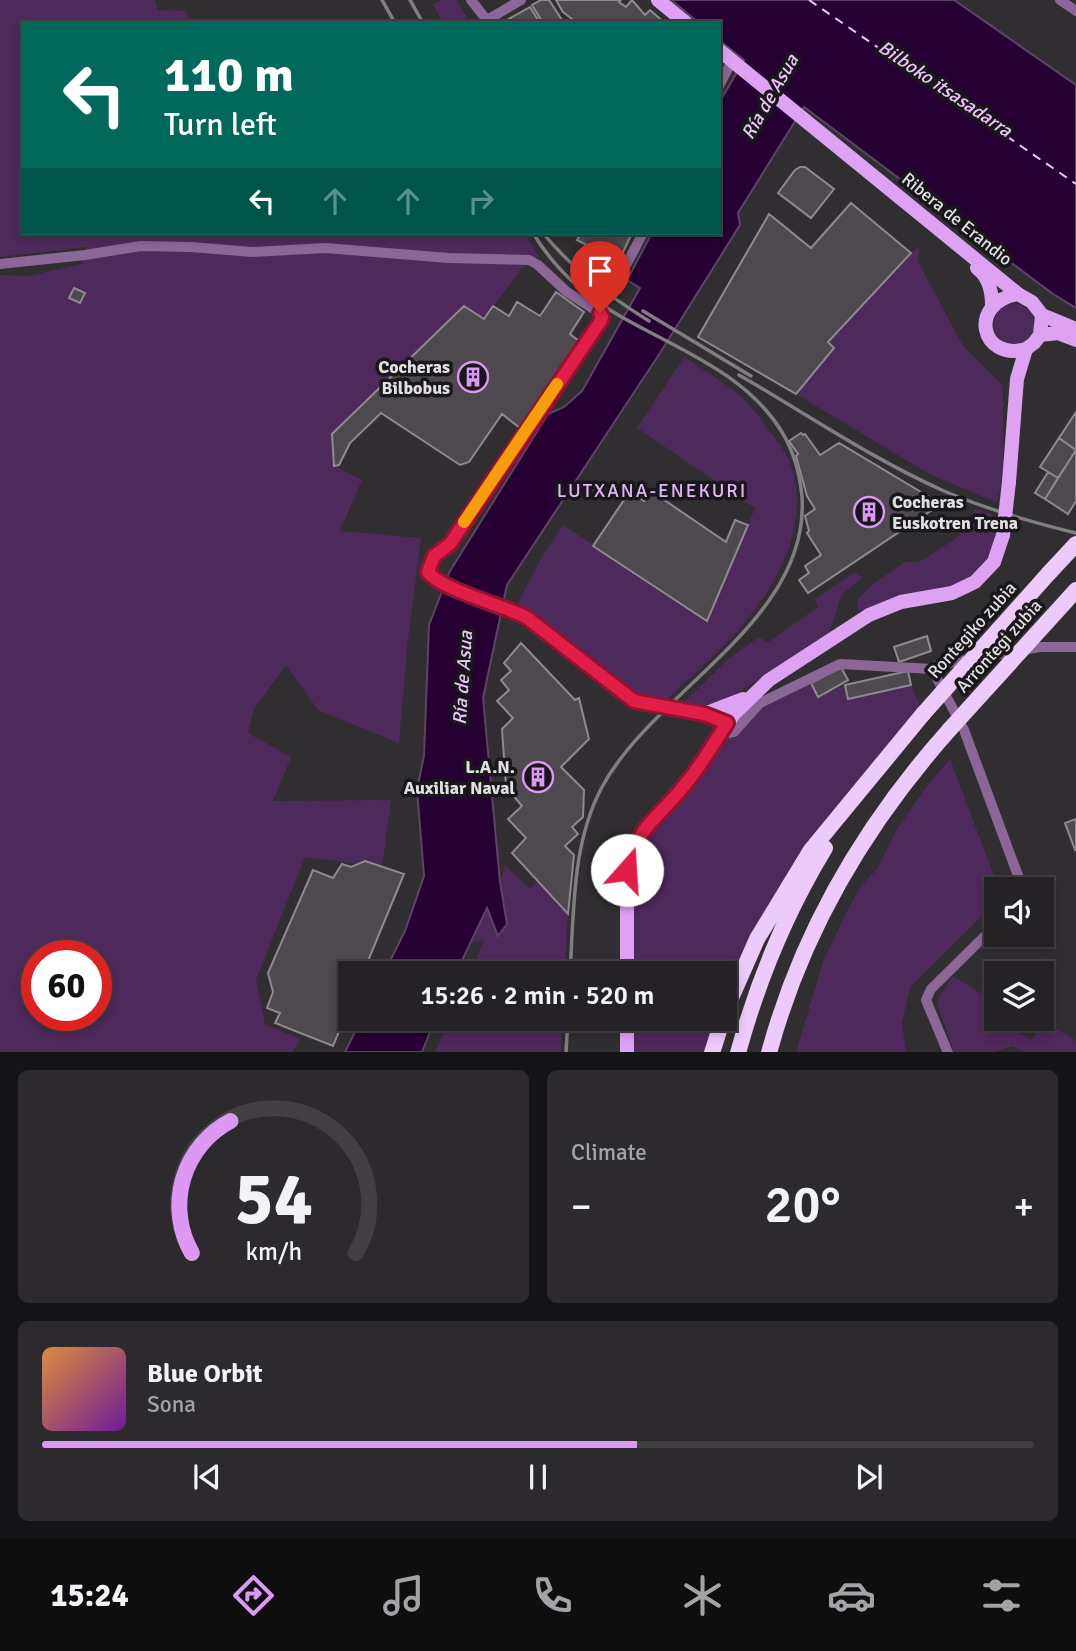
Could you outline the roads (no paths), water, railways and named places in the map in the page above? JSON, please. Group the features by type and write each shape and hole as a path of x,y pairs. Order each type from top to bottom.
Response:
{"highway":[{"name":"Rontegiko zubia","path":"879,767 923,714 1076,544"},
{"name":"Arrontegi zubia","path":"771,1052 774,1035 796,973 846,869 916,767 1076,590"},
{"path":"737,986 757,939 811,850 879,767"},
{"path":"738,1052 771,952 791,908 842,818 879,767"},
{"path":"712,1052 719,1031"}],"main road":[{"path":"658,0 683,21"},
{"name":"Ribera de Erandio","path":"721,52 1018,294"},
{"name":"Ribera de Erandio","path":"872,174 911,218 985,274 992,305"},
{"path":"1042,315 1040,335 1026,349 1007,351 998,347 986,331 985,322 992,305 1007,296 1018,294 1032,302 1042,315 1076,329"},
{"path":"1040,335 1058,333 1076,340"},
{"path":"627,961 627,870 632,849 641,832 688,782 723,729 751,695 769,680 869,615 901,602 951,593 975,582 994,562 1003,535 1017,379 1026,349"},
{"path":"1007,351 1017,379"},
{"path":"697,713 751,695"},
{"path":"627,1031 627,1052"}],"street":[{"path":"471,0 488,21 521,0"},
{"path":"1060,0 1076,10"},
{"path":"721,83 736,64"},
{"path":"624,269 642,235"},
{"path":"0,264 141,246 252,252 325,248 449,258 528,260 538,265 567,292 602,317 450,544 434,556 428,572 438,582 510,609 554,638 634,701 697,713 723,729 734,732 761,703 839,664 932,669 939,665 1040,647 1076,647"},
{"path":"932,669 964,730 1019,877"},
{"path":"948,1052 926,1000 931,989 984,937"}],"water":[{"path":"671,0 954,0 1076,85 1076,308 1053,294 804,107 738,213 740,225 660,353 507,585 483,698 500,882 507,924 498,936 487,908 462,961 390,961 405,931 424,876 417,789 424,756 429,625 450,571 548,414 564,407 582,391 640,288 627,280 651,235 721,235 721,100 744,60 721,42 721,21 697,21"},
{"path":"356,1031 430,1031 422,1052 345,1052"}],"railway":[{"path":"382,0 394,21"},
{"path":"410,0 422,21"},
{"path":"534,235 571,280 595,300 709,364 750,394 767,411 790,447 802,497 798,541 782,581 756,617 725,652 626,751 602,787 592,808 580,854 571,961"},
{"path":"545,235 592,282 649,321"},
{"path":"643,311 751,376"},
{"path":"739,375 865,451 944,491 1009,515 1076,533"},
{"path":"566,1052 567,1031"}],"place":[{"name":"Cocheras Bilbobus","path":"473,377"},
{"name":"Cocheras Euskotren Trena","path":"869,512"},
{"name":"L.A.N. Auxiliar Naval","path":"538,777"}],"district":[{"name":"LUTXANA-ENEKURI","path":"652,491"}],"water label":[{"name":"Bilboko itsasadarra","path":"945,89"},
{"name":"Ría de Asua","path":"770,97"},
{"name":"Ría de Asua","path":"463,678"}]}
